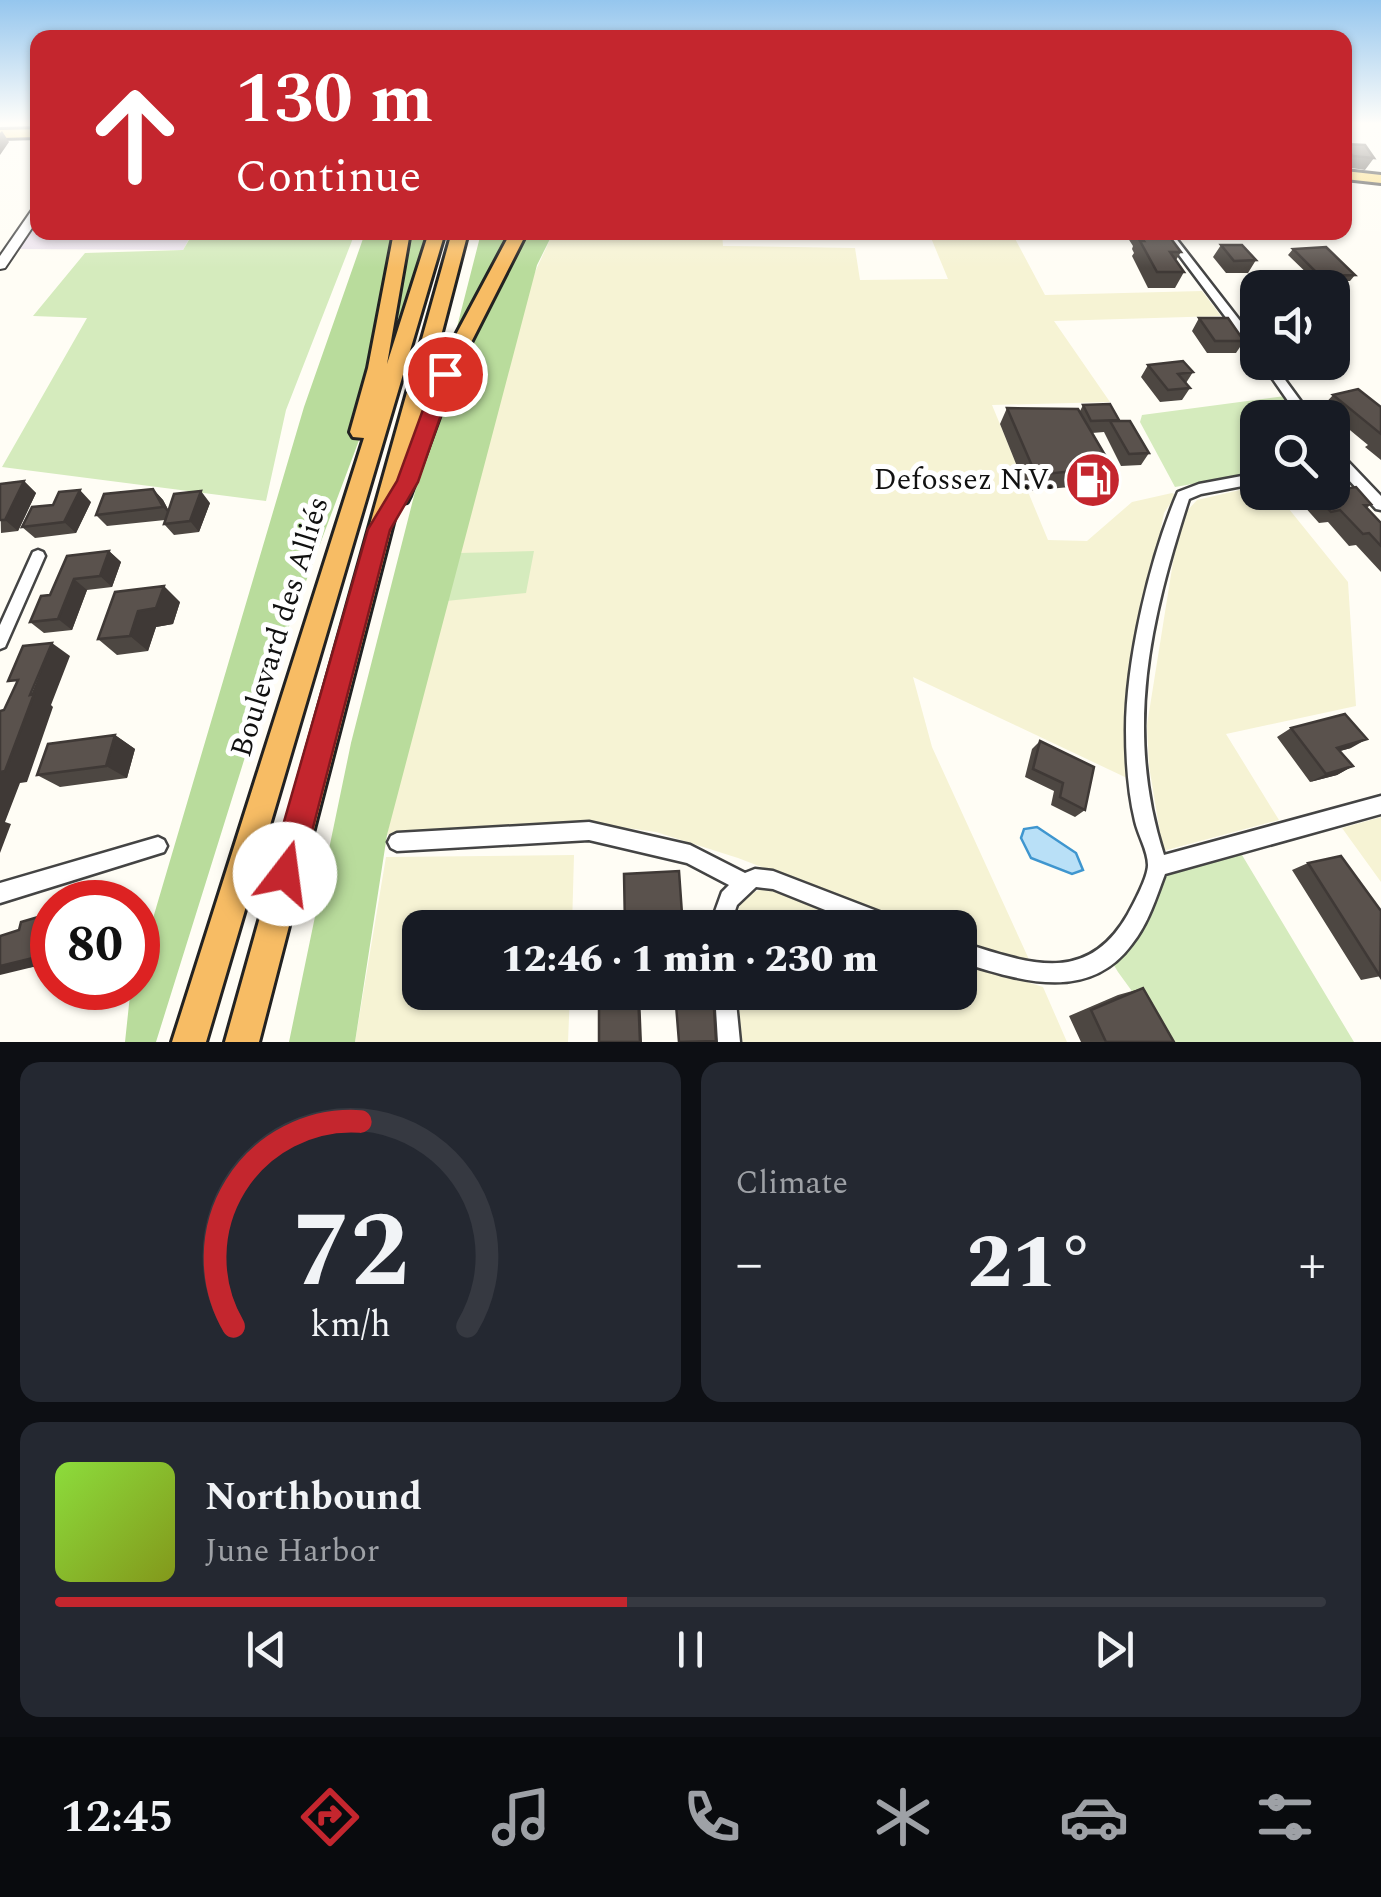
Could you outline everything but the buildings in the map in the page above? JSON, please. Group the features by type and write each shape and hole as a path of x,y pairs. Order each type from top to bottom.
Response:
{"highway":[{"path":"350,510 358,442 377,368 401,240"},
{"name":"Boulevard des Alliés","path":"189,1042 434,240"},
{"path":"242,1042 458,240"},
{"path":"379,529 407,482 445,374 515,240"}],"main road":[{"path":"1352,176 1381,179"}],"street":[{"path":"0,265 30,222"},
{"path":"1172,240 1240,329"},
{"path":"1350,475 1381,505"},
{"path":"977,958 1024,973 1054,975 1094,966 1133,931 1158,866 1144,833 1131,730 1134,692 1170,535 1183,496 1240,481"},
{"path":"0,642 38,556"},
{"path":"1158,866 1381,805"},
{"path":"397,842 589,831 690,854 744,883"},
{"path":"0,892 158,846"},
{"path":"725,910 729,899 744,883 755,878 773,880 850,910"},
{"path":"726,1010 729,1042"}],"shaded area":[{"path":"30,228 30,240 188,240 183,250 11,249"},
{"path":"550,240 723,240 723,246 855,248 860,280 948,279 932,240 1016,240 1045,295 1202,291 1221,316 1054,321 1110,402 992,405 1048,540 1087,541 1132,502 1176,495 1164,513 1129,687 1124,732 1127,778 913,677 932,747 1032,966 977,948 977,910 874,910 738,858 656,832 583,822 387,835 441,583 442,474"},
{"path":"1240,490 1240,510 1290,510 1348,582 1356,706 1226,734 1279,820 1163,851 1149,766 1147,725 1177,537 1186,512 1197,500"},
{"path":"1381,817 1381,882 1342,828"},
{"path":"574,855 572,910 402,910 402,1010 569,1010 568,1042 355,1042 386,857"},
{"path":"766,887 834,910 738,910 743,897"},
{"path":"977,966 1043,987 1067,1042 741,1042 738,1010 977,1010"}],"green space":[{"path":"189,240 352,240 286,410 266,501 2,467 87,318 33,316 85,253 183,250"},
{"path":"363,240 434,240 270,677 156,1042 125,1042 128,1010 160,1010 160,895 304,407"},
{"path":"479,240 550,240 537,265 387,835 355,1042 289,1042 351,743"},
{"path":"1285,396 1288,400 1255,400"},
{"path":"1240,402 1240,476 1175,487 1140,422 1142,415"},
{"path":"534,551 526,593 446,601 459,553"},
{"path":"1239,850 1354,1042 1169,1042 1112,962 1134,941 1155,890 1170,871"}],"water":[{"path":"1037,827 1076,853 1083,870 1072,874 1031,858 1021,838 1024,829"}],"place":[{"name":"Defossez N.V.","path":"1093,480"}],"route":[{"path":"285,874 379,529 407,482 445,374"}]}
